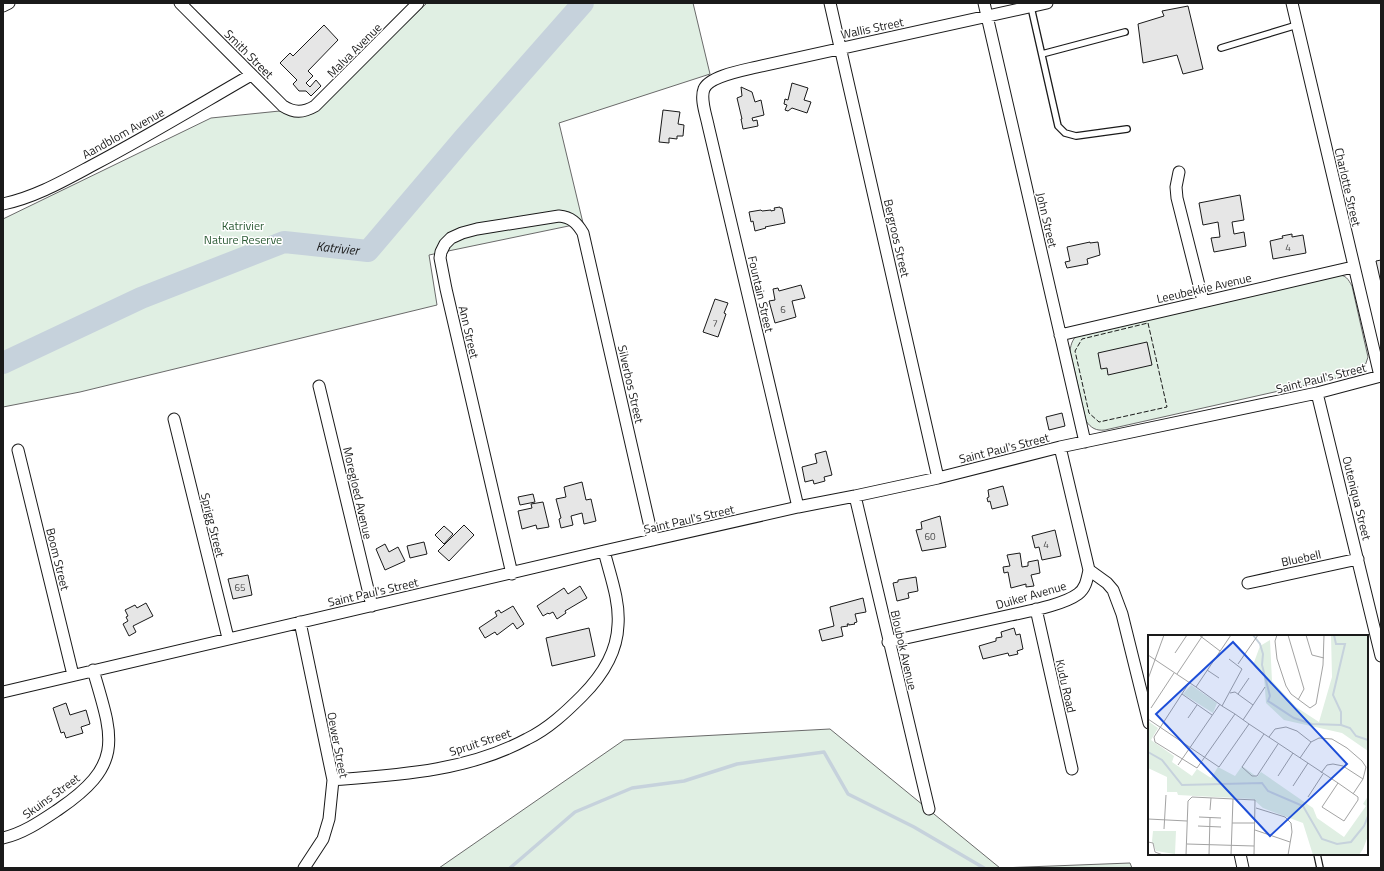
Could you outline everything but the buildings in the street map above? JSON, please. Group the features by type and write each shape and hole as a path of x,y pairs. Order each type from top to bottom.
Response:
{"street":[{"path":"3,6 9,3"},
{"name":"Smith Street","path":"180,3 283,106 295,111 305,111"},
{"name":"Malva Avenue","path":"305,111 315,106 418,3"},
{"name":"Bergroos Street","path":"830,3 938,478"},
{"name":"John Street","path":"984,3 1085,442"},
{"name":"Wallis Street","path":"705,87 711,81 723,76 757,67 1047,3"},
{"name":"Charlotte Street","path":"1292,3 1380,376"},
{"name":"Aandblom Avenue","path":"3,204 22,200 45,190 136,142 252,76"},
{"name":"Fountain Street","path":"705,87 704,97 708,125 798,507"},
{"path":"1179,172 1176,187 1177,198 1203,301"},
{"name":"Ann Street","path":"512,574 446,289 441,261 441,252 445,244 451,238 462,233 477,229 559,216 565,216 572,220 578,225 583,233"},
{"name":"Silverbos Street","path":"583,233 653,540"},
{"name":"Leeubekkie Avenue","path":"1060,335 1354,266"},
{"name":"Saint Paul's Street","path":"3,692 228,638 512,574 604,551 798,507 938,478 1060,447 1317,393 1380,376"},
{"name":"Moregloed Avenue","path":"319,386 372,606"},
{"name":"Outeniqua Street","path":"1317,393 1381,656"},
{"name":"Sprigg Street","path":"174,418 228,638"},
{"path":"1060,447 1089,570 1114,590 1148,719"},
{"name":"Boom Street","path":"18,450 73,675"},
{"name":"Bloubok Avenue","path":"855,496 888,642 929,809"},
{"name":"Spruit Street","path":"333,780 414,773 504,751 529,739 546,728 569,709 596,681 609,660 616,636 618,625 618,608 604,551"},
{"name":"Bluebell","path":"1248,583 1358,559"},
{"name":"Duiker Avenue","path":"888,642 1036,609 1067,600 1077,595 1082,590 1086,584 1089,570"},
{"name":"Kudu Road","path":"1036,609 1072,769"},
{"name":"Oewer Street","path":"300,622 333,780 329,819 323,839 304,868"},
{"name":"Skuins Street","path":"3,838 12,836 33,826 63,806 84,791 100,772 108,751 109,729 106,713 93,670"},
{"path":"1240,855 1243,868"}],"lane":[{"path":"1031,7 1056,122 1062,130 1070,135 1076,136 1127,129"},
{"path":"1222,48 1297,25"},
{"path":"1042,54 1125,32"},
{"path":"1317,855 1320,868"}],"green space":[{"name":"Katrivier Nature Reserve","path":"427,3 693,3 710,74 559,123 583,223 429,255 437,305 80,392 3,407 3,219 211,118 319,107"},
{"path":"1338,275 1346,278 1352,286 1368,357 1364,369 1359,373 1105,430 1094,428 1086,421 1070,351 1073,341 1080,333"},
{"path":"830,729 1000,868 439,868 624,740"},
{"path":"1130,863 1132,868 1000,868"}],"waterway":[{"name":"Katrivier","path":"3,363 141,298 284,242 368,251 464,138 583,3"},
{"path":"510,868 575,812 632,788 684,781 737,764 824,752 848,794 914,827 984,868"}],"fence":[{"path":"1148,323 1167,407 1099,422 1089,413 1075,351 1082,339 1148,323"}]}
